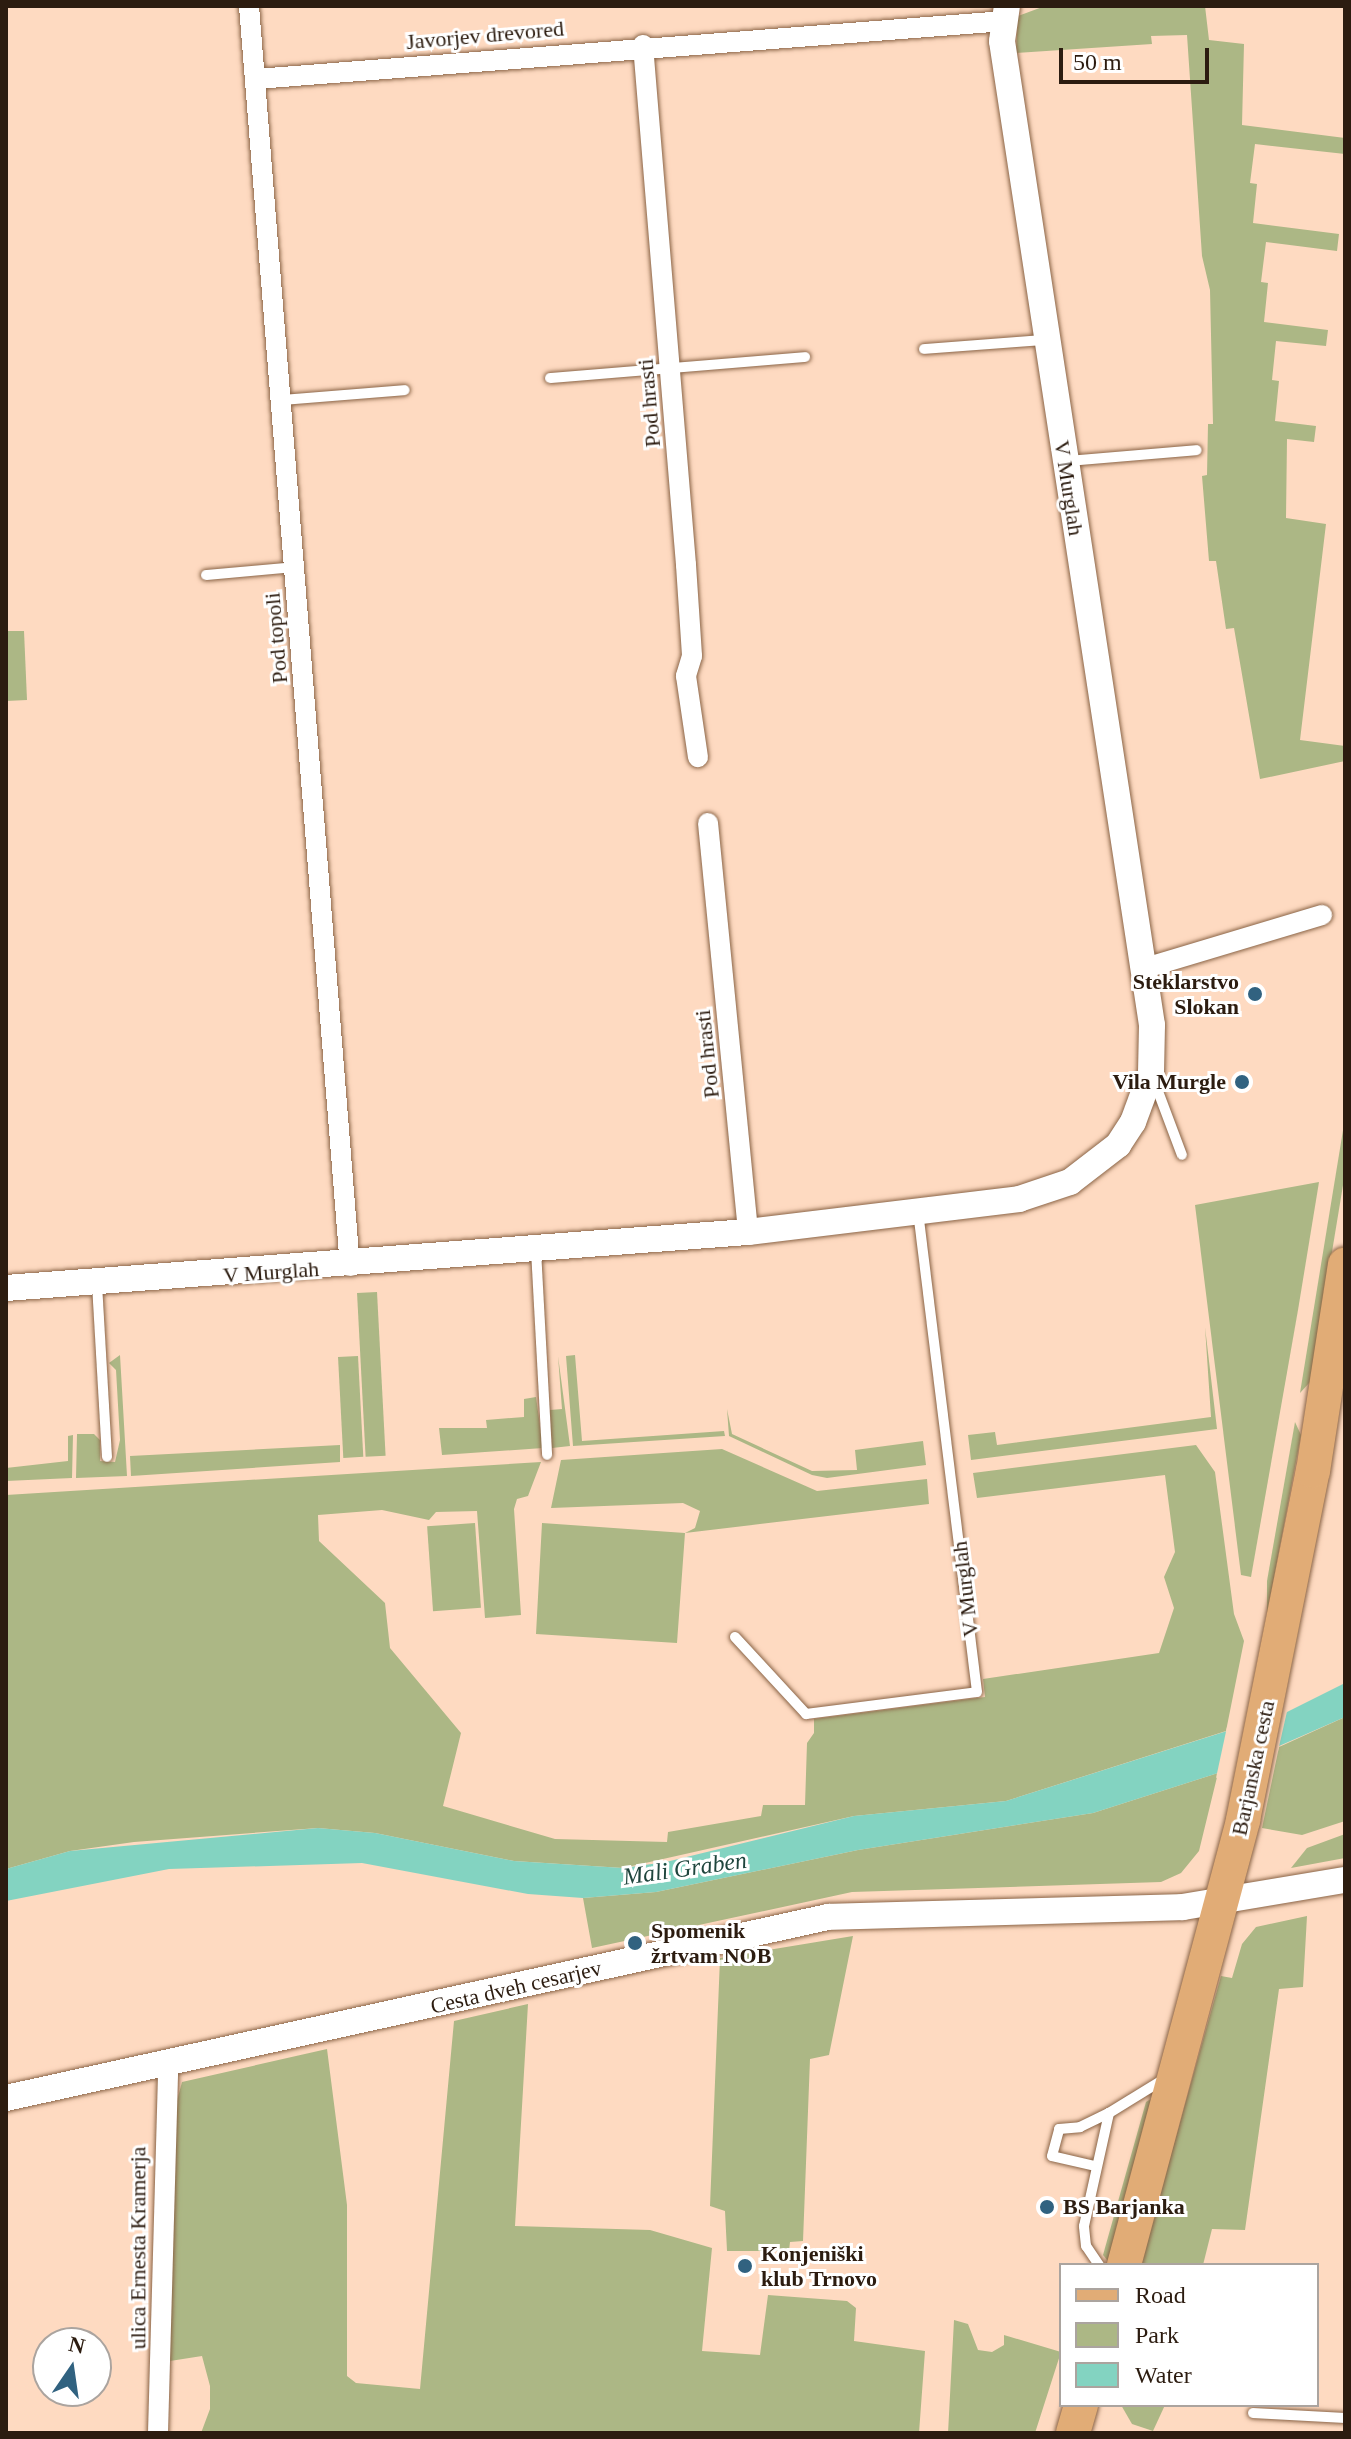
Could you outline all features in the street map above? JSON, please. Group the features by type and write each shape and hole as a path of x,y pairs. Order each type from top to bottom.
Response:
{"main road":[{"name":"Barjanska cesta","path":"1125,2263 1243,1820 1313,1471 1345,1264"},
{"path":"1073,2433 1080,2407"}],"street":[{"name":"Pod topoli","path":"249,6 350,1266"},
{"name":"Javorjev drevored","path":"256,79 643,45 909,27 1006,13"},
{"name":"V Murglah","path":"6,1288 350,1266 748,1232 1019,1199 1070,1182 1118,1145 1133,1122 1151,1073 1152,1025 1002,41 1006,13"},
{"name":"Pod hrasti","path":"643,45 692,656 686,676 698,757"},
{"name":"Pod hrasti","path":"708,823 748,1232"},
{"path":"1142,969 1322,915"},
{"name":"Cesta dveh cesarjev","path":"6,2098 168,2065 828,1917 1222,1903 1345,1880"},
{"name":"ulica Ernesta Kramerja","path":"158,2433 168,2065"}],"lane":[{"path":"924,349 1047,340"},
{"path":"550,378 805,357"},
{"path":"281,400 405,390"},
{"path":"1065,461 1197,450"},
{"path":"206,575 295,567"},
{"path":"1151,1073 1182,1155"},
{"name":"V Murglah","path":"735,1637 806,1714 977,1692 918,1210"},
{"path":"536,1250 547,1455"},
{"path":"97,1284 107,1457"},
{"path":"1095,2166 1052,2156 1059,2129 1080,2127 1109,2113 1178,2071"},
{"path":"1097,2263 1089,2252 1084,2231 1095,2166 1109,2113"},
{"path":"1253,2413 1345,2418"}],"green space":[{"path":"1045,6 1205,6 1209,40 1244,44 1242,125 1345,138 1345,154 1255,144 1250,183 1257,184 1253,223 1339,234 1337,251 1266,242 1261,282 1268,283 1264,322 1328,330 1326,346 1276,341 1272,380 1279,381 1275,421 1316,426 1314,442 1287,439 1286,518 1326,524 1300,740 1345,746 1345,761 1260,779 1234,628 1226,629 1216,561 1209,561 1202,476 1207,475 1208,424 1213,424 1210,290 1202,256 1187,35 1151,36 1152,44 1016,53 1018,16"},
{"path":"6,631 24,631 27,700 6,701"},
{"path":"1345,1118 1345,1173 1310,1382 1300,1393"},
{"path":"1319,1182 1251,1577 1241,1575 1195,1205"},
{"path":"377,1292 386,1456 366,1457 357,1293"},
{"path":"1205,1327 1217,1429 971,1460 968,1435 995,1432 997,1445 1211,1417"},
{"path":"120,1355 127,1476 76,1478 77,1434 94,1434 100,1440 100,1461 115,1462 120,1440 116,1370 109,1363"},
{"path":"575,1355 582,1441 724,1431 725,1436 573,1446 566,1356"},
{"path":"358,1356 363,1457 343,1458 338,1357"},
{"path":"558,1356 570,1446 552,1448 550,1410 562,1409"},
{"path":"536,1397 543,1448 442,1455 439,1428 487,1428 486,1420 524,1417 524,1399"},
{"path":"727,1409 732,1434 812,1471 857,1470 855,1450 923,1441 926,1465 827,1478 812,1475 729,1436"},
{"path":"1295,1422 1301,1435 1267,1615 1267,1581"},
{"path":"73,1435 72,1478 6,1481 6,1468 68,1461 68,1436"},
{"path":"340,1445 340,1462 131,1476 130,1456"},
{"path":"1196,1445 1215,1472 1234,1614 1244,1641 1226,1731 1006,1801 854,1816 623,1868 514,1861 375,1833 318,1828 134,1842 70,1851 6,1869 6,1495 541,1462 528,1496 517,1499 514,1509 521,1615 485,1618 477,1511 436,1512 429,1520 382,1510 318,1515 319,1541 385,1603 390,1648 461,1733 443,1806 555,1839 667,1842 668,1832 761,1816 763,1805 805,1805 807,1743 814,1733 814,1719 985,1697 983,1679 1159,1653 1174,1608 1164,1577 1175,1552 1165,1475 977,1498 973,1473"},
{"path":"722,1449 817,1491 927,1479 929,1504 685,1533 695,1528 700,1511 683,1503 551,1508 561,1460"},
{"path":"475,1523 481,1608 433,1611 427,1526"},
{"path":"542,1523 685,1533 677,1643 536,1634"},
{"path":"1345,1717 1345,1821 1302,1835 1262,1828 1279,1747"},
{"path":"1218,1773 1199,1851 1181,1873 1161,1882 852,1892 592,1948 583,1898 656,1892 858,1850 1093,1813"},
{"path":"1345,1834 1345,1858 1291,1868 1307,1848"},
{"path":"1307,1916 1303,1987 1279,1989 1245,2230 1212,2229 1204,2263 1141,2263 1221,1976 1232,1978 1242,1944 1256,1927"},
{"path":"853,1936 829,2055 810,2059 803,2241 790,2242 789,2251 727,2251 725,2211 710,2206 720,1958"},
{"path":"528,2004 515,2226 650,2230 712,2248 702,2351 760,2355 768,2295 847,2301 856,2308 854,2341 925,2351 919,2433 201,2433 210,2409 210,2386 202,2356 170,2361 170,2127 182,2082 327,2049 347,2205 347,2376 356,2383 420,2389 454,2021"},
{"path":"1151,2099 1108,2261 1103,2255 1146,2102"},
{"path":"954,2320 968,2324 978,2350 992,2352 1004,2345 1004,2335 1059,2351 1035,2433 948,2433"},
{"path":"1122,2407 1164,2407 1153,2431 1132,2424"}],"water":[{"name":"Mali Graben","path":"1345,1683 1345,1717 1218,1773 1093,1813 858,1850 656,1892 583,1898 528,1894 362,1863 169,1869 6,1901 6,1869 70,1851 318,1828 375,1833 514,1861 623,1868 666,1862 854,1816 1006,1801 1287,1712"}],"pier":[{"path":"1288,1707 1278,1751 1216,1778 1227,1727"}],"place":[{"name":"Steklarstvo Slokan","path":"1255,994"},
{"name":"Vila Murgle","path":"1242,1082"},
{"name":"Spomenik žrtvam NOB","path":"635,1943"},
{"name":"BS Barjanka","path":"1047,2207"},
{"name":"Konjeniški klub Trnovo","path":"745,2266"}]}
